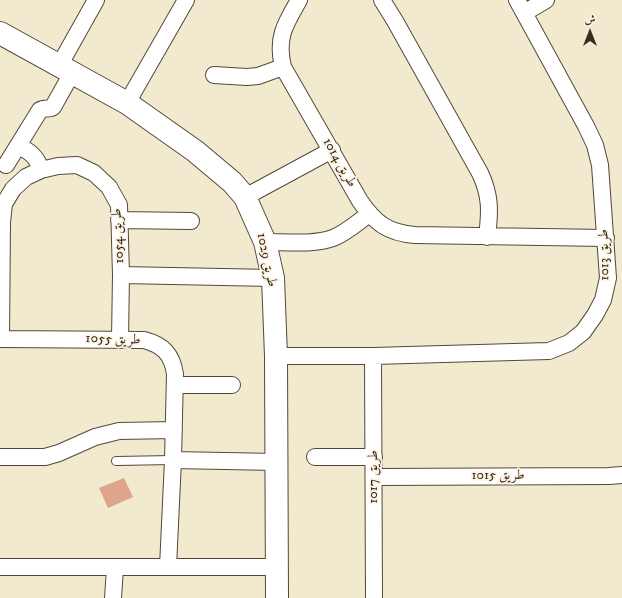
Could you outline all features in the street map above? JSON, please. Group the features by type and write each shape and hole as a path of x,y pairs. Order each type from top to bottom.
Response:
{"street":[{"path":"6,165 40,110 53,107 85,20 96,0"},
{"path":"127,103 186,0"},
{"name":"طريق 1014","path":"299,0 282,30 280,55 284,67 360,201 369,214 379,223 390,230 402,234 606,238"},
{"path":"382,0 396,21 487,187 490,216 487,236"},
{"path":"520,6 546,0"},
{"name":"طريق 1013","path":"276,356 373,356 549,351 569,343 583,332 595,315 603,300 608,278 600,165 595,145 586,126 520,6"},
{"name":"طريق 1029","path":"0,33 127,103 195,150 232,182 245,197 265,242 273,278 276,356 277,598"},
{"path":"214,75 247,77 258,76 284,67"},
{"path":"18,146 30,152 35,157 41,170"},
{"path":"245,197 332,150"},
{"name":"طريق 1054","path":"0,339 2,222 4,204 13,189 26,177 41,170 58,166 77,165 94,173 109,187 119,205 121,275 120,339"},
{"path":"265,242 303,242 333,238 346,231 369,214"},
{"path":"119,220 191,221"},
{"path":"121,275 273,278"},
{"name":"طريق 1055","path":"0,339 144,340 154,343 169,355 174,364 175,385 168,567"},
{"name":"طريق 1017","path":"373,356 374,598"},
{"path":"175,385 232,385"},
{"path":"0,457 46,457 60,453 95,437 119,431 174,430"},
{"path":"314,457 374,457"},
{"path":"173,460 276,462"},
{"name":"طريق 1015","path":"374,477 622,475"},
{"path":"0,567 115,568 277,566"},
{"path":"113,598 115,568"}],"lane":[{"path":"116,460 173,460"}],"building":[{"path":"124,478 133,497 108,508 99,488"}]}
